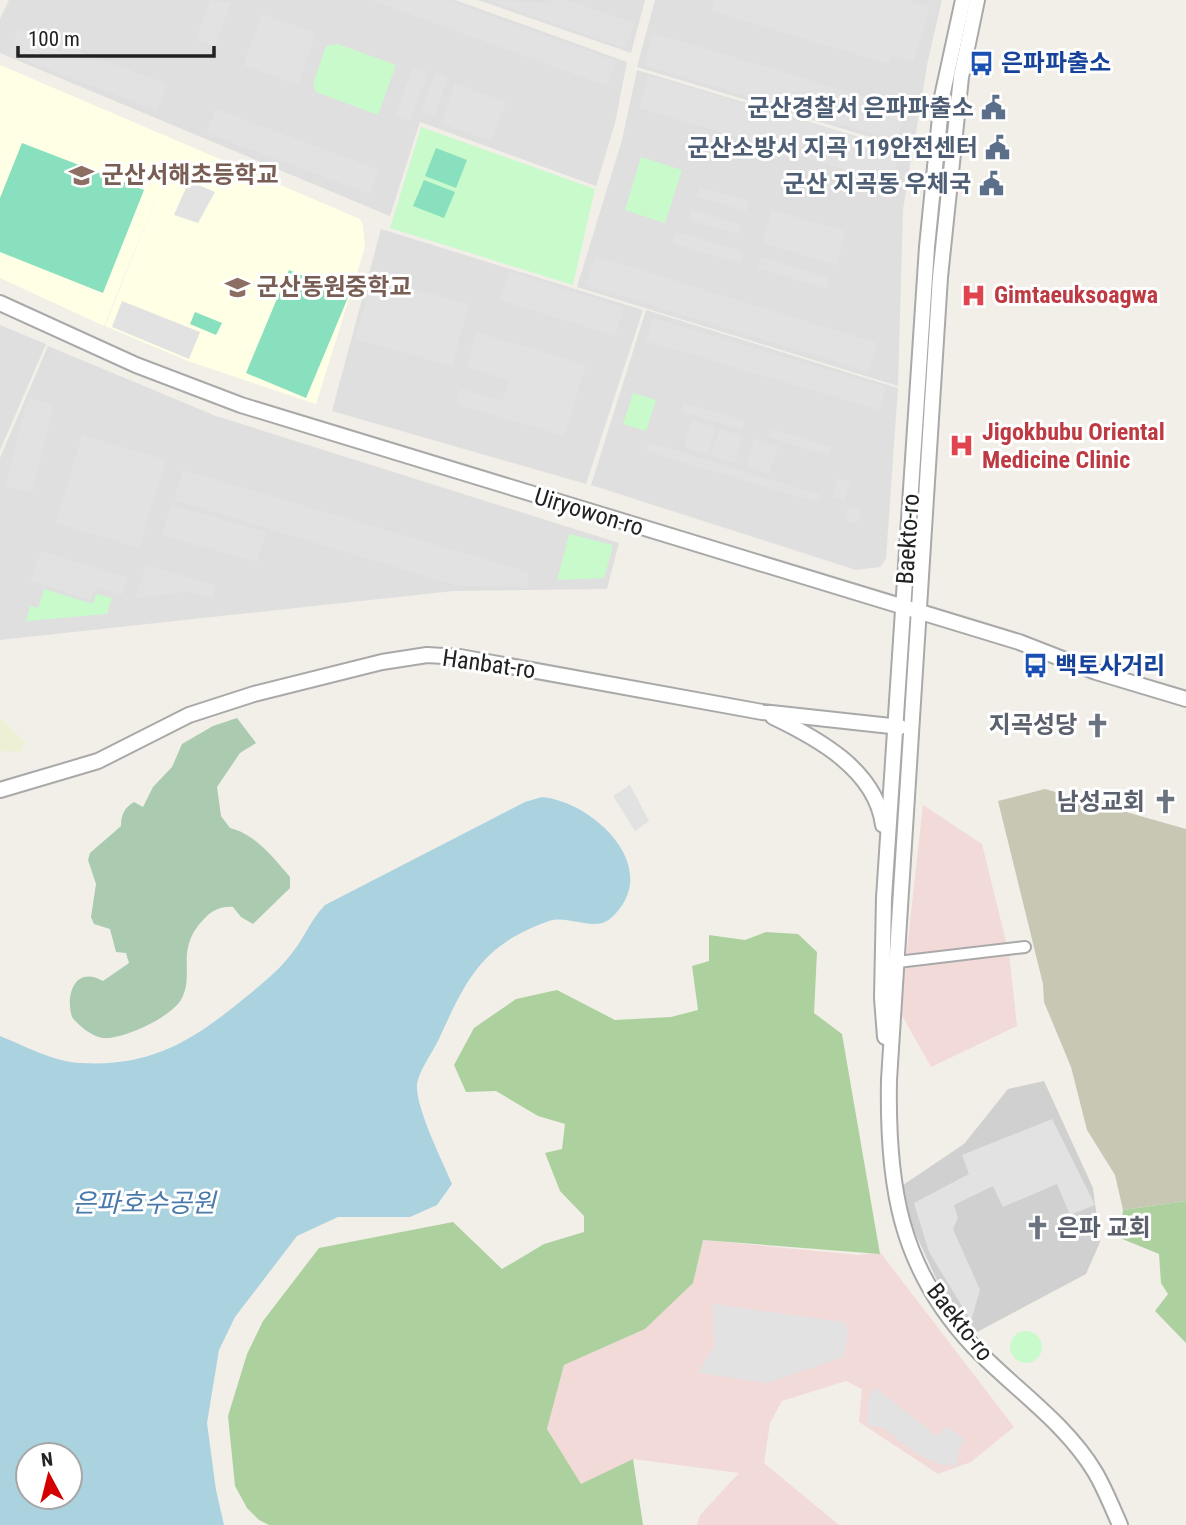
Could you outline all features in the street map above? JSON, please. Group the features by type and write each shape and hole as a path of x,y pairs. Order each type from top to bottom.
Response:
{"street":[{"name":"Baekto-ro","path":"963,0 942,97 934,170 904,609 893,726 886,850 889,963 888,1139 894,1196 919,1268 932,1291 973,1346 1079,1451 1094,1471 1120,1525"},
{"name":"Baekto-ro","path":"889,963 912,728 940,277 961,76 977,0"},
{"name":"Uiryowon-ro","path":"0,303 136,365 241,405 1019,642 1096,672 1186,699"},
{"name":"Hanbat-ro","path":"0,790 98,761 189,715 254,694 382,662 427,655 460,657 762,712 912,728"},
{"path":"762,712 817,738 839,754 878,806 886,850"},
{"path":"889,963 1025,947"}],"shaded area":[{"path":"9,0 455,0 627,62 615,123 596,186 420,122 390,216 0,53 0,19"},
{"path":"210,0 231,3 215,46 196,40"},
{"path":"371,0 447,0 616,61 607,86"},
{"path":"478,0 645,0 631,53"},
{"path":"487,0 550,3 551,0 566,0 634,23 625,48"},
{"path":"655,0 942,0 928,60 913,150 637,67"},
{"path":"715,0 906,0 930,7 914,61 893,55 889,64 711,11"},
{"path":"262,14 316,33 298,85 243,65"},
{"path":"19,29 167,84 157,110 9,55"},
{"path":"653,33 906,109 896,141 644,65"},
{"path":"0,65 360,219 365,247 316,404 188,361 105,326 171,161 104,326 0,278"},
{"path":"413,67 428,72 410,121 395,116"},
{"path":"637,70 912,153 903,210 898,386 577,287 622,140"},
{"path":"435,73 448,78 434,117 421,112"},
{"path":"649,75 901,151 890,183 639,108"},
{"path":"455,83 506,102 491,141 441,123"},
{"path":"216,109 379,170 370,194 206,133"},
{"path":"189,181 215,192 198,223 174,215"},
{"path":"699,187 749,201 746,211 696,196"},
{"path":"692,210 742,225 739,234 689,220"},
{"path":"772,210 846,231 836,265 762,243"},
{"path":"381,229 643,310 586,484 332,411"},
{"path":"676,232 744,252 741,264 672,243"},
{"path":"595,256 877,343 869,372 586,285"},
{"path":"761,257 829,278 826,289 758,268"},
{"path":"509,271 624,308 615,336 500,300"},
{"path":"372,278 469,304 452,366 355,339"},
{"path":"122,301 200,332 189,359 112,327"},
{"path":"646,310 898,388 886,559 880,567 856,570 591,485"},
{"path":"653,318 886,387 879,410 646,341"},
{"path":"0,325 46,344 0,450"},
{"path":"477,332 586,365 564,436 456,404 460,389 503,401 509,380 466,367"},
{"path":"48,346 216,416 619,543 607,589 454,591 0,640 0,458"},
{"path":"28,398 54,405 32,492 6,486"},
{"path":"683,403 745,421 742,430 681,411"},
{"path":"692,420 716,428 708,455 684,447"},
{"path":"719,429 743,436 735,463 711,456"},
{"path":"770,429 832,447 829,456 768,437"},
{"path":"82,435 166,460 139,548 56,523"},
{"path":"754,439 778,447 769,474 746,466"},
{"path":"648,442 821,495 819,503 646,451"},
{"path":"183,470 528,572 528,586 458,586 174,500"},
{"path":"838,479 850,482 845,500 833,497"},
{"path":"171,505 266,532 257,562 162,535"},
{"path":"853,507 859,509 859,521 853,523 847,521 845,515 847,509"},
{"path":"41,551 128,578 122,595 96,587 91,600 31,581"},
{"path":"146,565 216,586 212,598 187,591 135,599"},
{"path":"0,718 25,742 21,752 0,751"},
{"path":"237,718 256,743 240,753 217,787 221,816 230,828 248,835 270,854 290,877 290,888 253,924 241,917 233,907 221,908 205,918 190,940 187,979 182,998 169,1013 122,1035 103,1038 94,1035 72,1017 70,1000 74,985 85,977 103,981 129,963 126,953 116,952 110,929 94,924 91,917 96,884 88,860 90,853 121,826 125,809 134,802 143,807 153,787 172,767 182,744 213,726"},
{"path":"630,785 649,821 635,831 613,796"},
{"path":"1045,789 1186,829 1186,1201 1123,1210 1115,1175 1087,1130 1071,1067 1044,1002 1043,984 998,801"},
{"path":"923,805 982,844 1009,954 1017,1026 931,1067 900,1012"},
{"path":"1044,1081 1093,1188 1100,1242 1086,1274 977,1332 940,1287 911,1224 903,1185 964,1144 1008,1089"},
{"path":"1052,1119 1095,1205 1070,1215 1057,1184 1003,1207 993,1186 954,1205 958,1218 953,1229 980,1290 971,1321 929,1252 914,1203 969,1174 962,1155"},
{"path":"703,1240 859,1255 880,1252 1014,1427 971,1462 938,1474 859,1422 862,1389 846,1381 782,1401 770,1423 764,1463 839,1525 697,1525 700,1515 739,1473 633,1459 581,1485 547,1429 564,1365 645,1329"},
{"path":"713,1304 844,1322 848,1332 844,1357 767,1383 698,1373 714,1347"},
{"path":"874,1387 937,1436 948,1427 965,1439 958,1451 957,1466 938,1464 917,1454 882,1427 867,1425 869,1397"}],"green space":[{"path":"338,44 396,65 378,115 316,92 313,84 326,46"},
{"path":"421,127 595,189 573,285 390,228"},
{"path":"22,143 144,190 103,293 0,252 0,198"},
{"path":"436,148 467,160 456,188 425,176"},
{"path":"641,157 682,170 665,223 625,210"},
{"path":"424,180 455,192 444,218 413,206"},
{"path":"289,270 349,295 306,398 246,373"},
{"path":"195,312 222,323 216,335 190,324"},
{"path":"633,393 656,400 646,431 623,424"},
{"path":"569,534 613,545 604,578 557,580"},
{"path":"44,589 93,604 96,594 112,598 107,614 26,621 30,606 38,608"},
{"path":"766,932 798,934 817,952 814,1013 842,1034 880,1254 703,1240 693,1283 645,1329 564,1365 547,1429 581,1484 633,1459 643,1525 269,1525 259,1520 247,1508 235,1486 228,1416 247,1354 263,1321 319,1248 453,1222 502,1269 544,1244 584,1232 584,1216 560,1191 545,1153 562,1149 565,1124 538,1116 496,1091 466,1092 454,1065 474,1028 516,999 557,990 615,1020 671,1017 698,1010 692,966 709,961 709,935 745,940"},
{"path":"1186,1201 1186,1343 1155,1311 1168,1294 1161,1283 1159,1254 1120,1238 1123,1210"},
{"path":"1026,1331 1037,1336 1042,1347 1037,1358 1026,1363 1015,1358 1010,1347 1015,1336"}],"water":[{"name":"은파호수공원","path":"542,797 582,811 601,825 616,841 627,860 630,879 626,899 605,922 589,924 556,919 526,931 491,953 467,983 417,1084 420,1106 452,1184 437,1205 410,1217 338,1217 297,1236 235,1317 219,1350 207,1423 216,1490 224,1525 0,1525 0,1036 50,1057 81,1063 128,1061 168,1049 223,1016 268,978 292,953 325,905 525,802"}],"place":[{"name":"은파파출소","path":"981,63"},
{"name":"군산경찰서 은파파출소","path":"994,108"},
{"name":"군산소방서 지곡 119안전센터","path":"998,148"},
{"name":"군산서해초등학교","path":"82,175"},
{"name":"군산 지곡동 우체국","path":"991,184"},
{"name":"군산동원중학교","path":"237,287"},
{"name":"Gimtaeuksoagwa","path":"974,295"},
{"name":"Jigokbubu Oriental Medicine Clinic","path":"962,446"},
{"name":"백토사거리","path":"1035,666"},
{"name":"지곡성당","path":"1097,725"},
{"name":"남성교회","path":"1165,802"},
{"name":"은파 교회","path":"1037,1228"}]}
